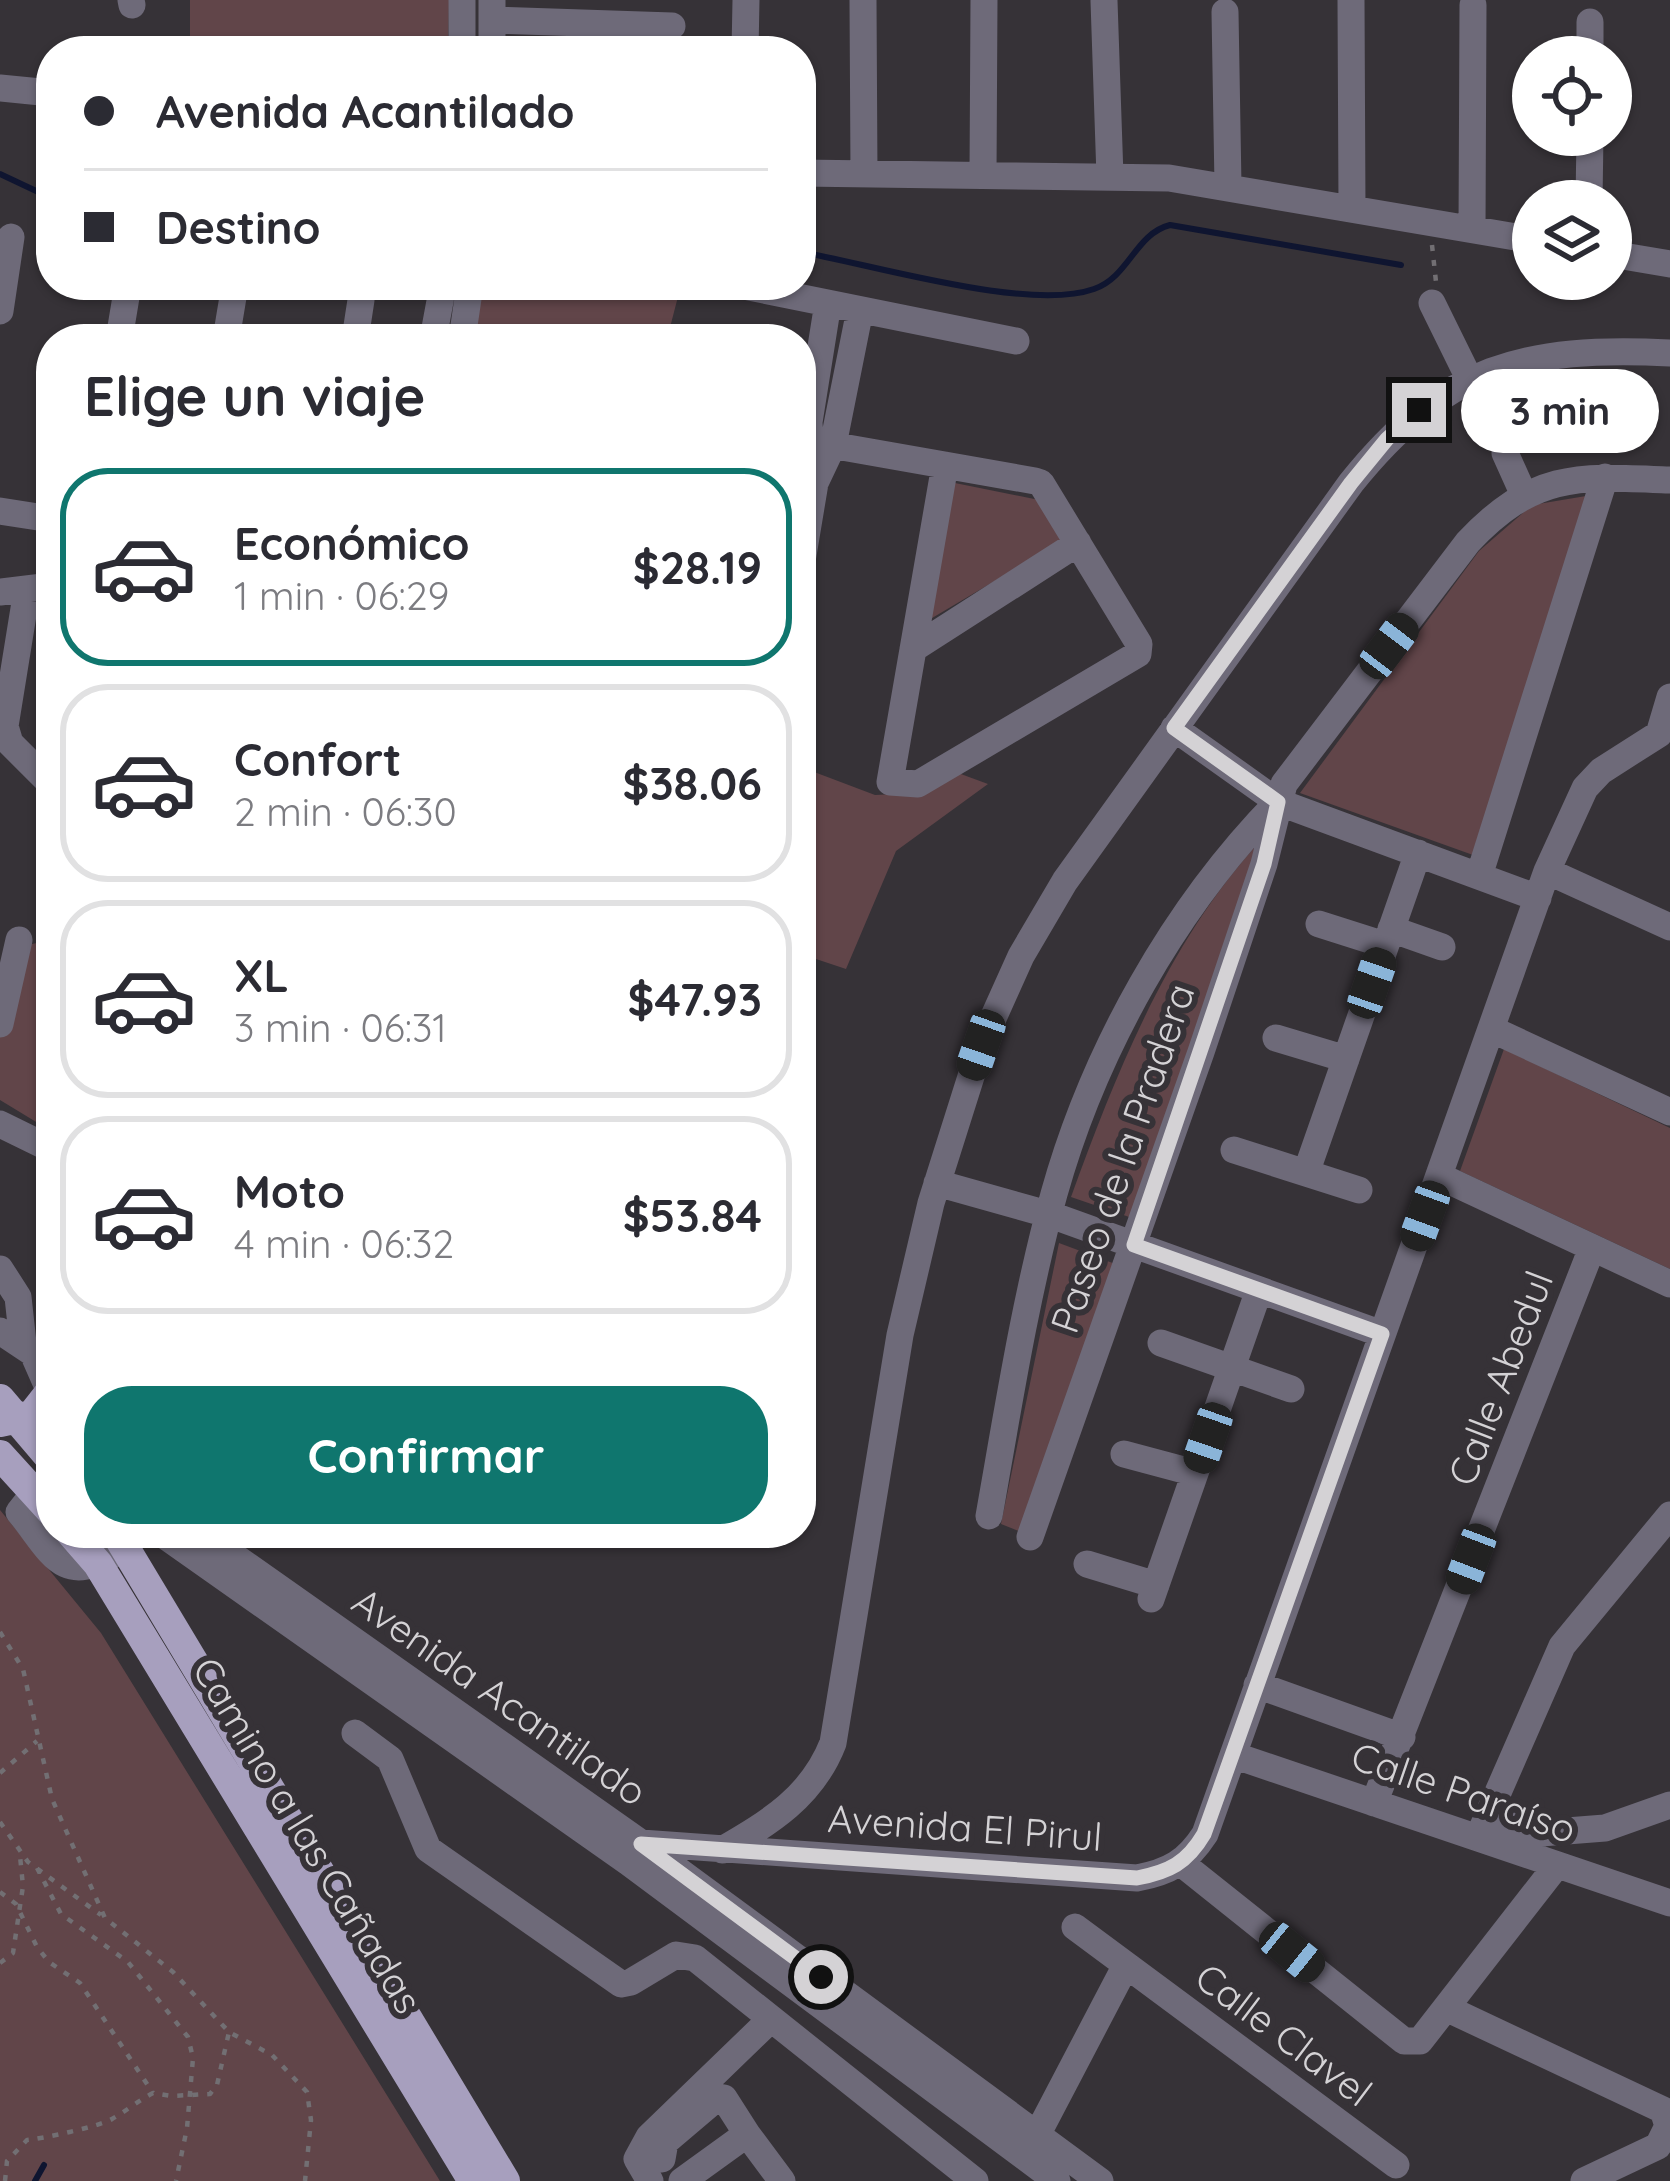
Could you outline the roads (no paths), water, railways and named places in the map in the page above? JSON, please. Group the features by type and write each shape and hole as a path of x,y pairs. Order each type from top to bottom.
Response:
{"main road":[{"path":"6,1413 32,1414 36,1364"},
{"path":"6,1413 36,1444"},
{"name":"Camino a las Cañadas","path":"84,1548 232,1756 505,2181"},
{"name":"Camino a las Cañadas","path":"125,1548 232,1756 473,2181"}],"street":[{"path":"462,0 462,36"},
{"path":"745,36 746,0"},
{"path":"863,0 864,174"},
{"path":"983,0 983,176"},
{"path":"1351,0 1352,208"},
{"path":"1104,1 1111,177"},
{"path":"1472,229 1473,5"},
{"path":"492,10 672,26"},
{"path":"1225,12 1228,186"},
{"path":"1590,22 1590,36"},
{"path":"0,88 36,92"},
{"path":"816,173 1169,178 1512,236"},
{"path":"0,310 11,237"},
{"path":"1632,258 1670,264"},
{"path":"357,324 361,300"},
{"path":"813,300 1016,341"},
{"path":"816,476 828,303"},
{"path":"1432,303 1523,493"},
{"path":"821,442 860,310"},
{"path":"722,1850 765,1825 801,1796 815,1780 833,1743 900,1334 937,1183 981,1045 1021,956 1065,880 1387,439 1419,410 1470,379 1516,361 1552,355 1670,353"},
{"path":"821,442 945,465 1041,483 1139,644 1138,654 918,784 890,782 945,465"},
{"path":"1478,876 1605,477"},
{"path":"989,1516 1011,1391 1075,1131 1145,980 1238,842 1278,802 1284,784 1468,542 1497,512 1523,493 1605,477 1669,480"},
{"path":"0,511 36,517"},
{"path":"913,649 1078,543"},
{"path":"26,589 5,726 10,743 36,769"},
{"path":"1557,1864 1413,2044 1181,1863 1204,1834 1543,884 1586,788 1601,771 1666,734 1670,697"},
{"path":"1174,728 1278,802 1478,876 1543,884 1670,928"},
{"name":"Paseo de la Pradera","path":"1030,1537 1264,864 1278,802"},
{"path":"1306,1173 1418,853"},
{"path":"1319,924 1442,947"},
{"path":"0,1024 3,993 20,940"},
{"path":"1491,1029 1670,1112"},
{"path":"1276,1037 1346,1059"},
{"path":"0,1124 36,1142"},
{"path":"1234,1150 1359,1190"},
{"path":"1439,1176 1670,1284"},
{"path":"937,1183 1051,1215 1382,1334"},
{"name":"Calle Abedul","path":"1374,1803 1592,1248"},
{"path":"0,1269 18,1297 36,1364"},
{"path":"1087,1564 1153,1592 1259,1290"},
{"path":"1160,1343 1291,1389"},
{"path":"1124,1454 1195,1473"},
{"path":"31,1483 19,1512 36,1533"},
{"path":"1670,1515 1562,1646 1483,1829 1541,1833 1605,1828 1670,1804"},
{"path":"49,1548 73,1570 98,1564 113,1548"},
{"name":"Avenida Acantilado","path":"183,1548 634,1853 1100,2181"},
{"name":"Avenida Acantilado","path":"221,1548 634,1853 902,2067 1057,2181"},
{"path":"1257,1685 1402,1737"},
{"path":"355,1733 390,1759 428,1849 621,1984 685,1954 975,2181"},
{"name":"Calle Paraíso","path":"1233,1755 1374,1803 1483,1829 1557,1864 1670,1903"},
{"name":"Avenida El Pirul","path":"634,1853 722,1850 1137,1878 1166,1872 1181,1863"},
{"name":"Calle Clavel","path":"1076,1927 1396,2165"},
{"path":"1036,2137 1126,1965"},
{"path":"1446,2008 1663,2110 1668,2126 1658,2146 1584,2181"},
{"path":"770,2020 649,2137 637,2159 656,2170 665,2141 718,2097 724,2098 782,2181"},
{"path":"874,2101 902,2067"},
{"path":"682,2181 747,2134"}],"waterway":[{"path":"0,174 36,191"},
{"path":"816,255 950,284 1031,295 1066,295 1106,283 1148,237 1170,225 1401,265"},
{"path":"35,2181 44,2165"}]}
